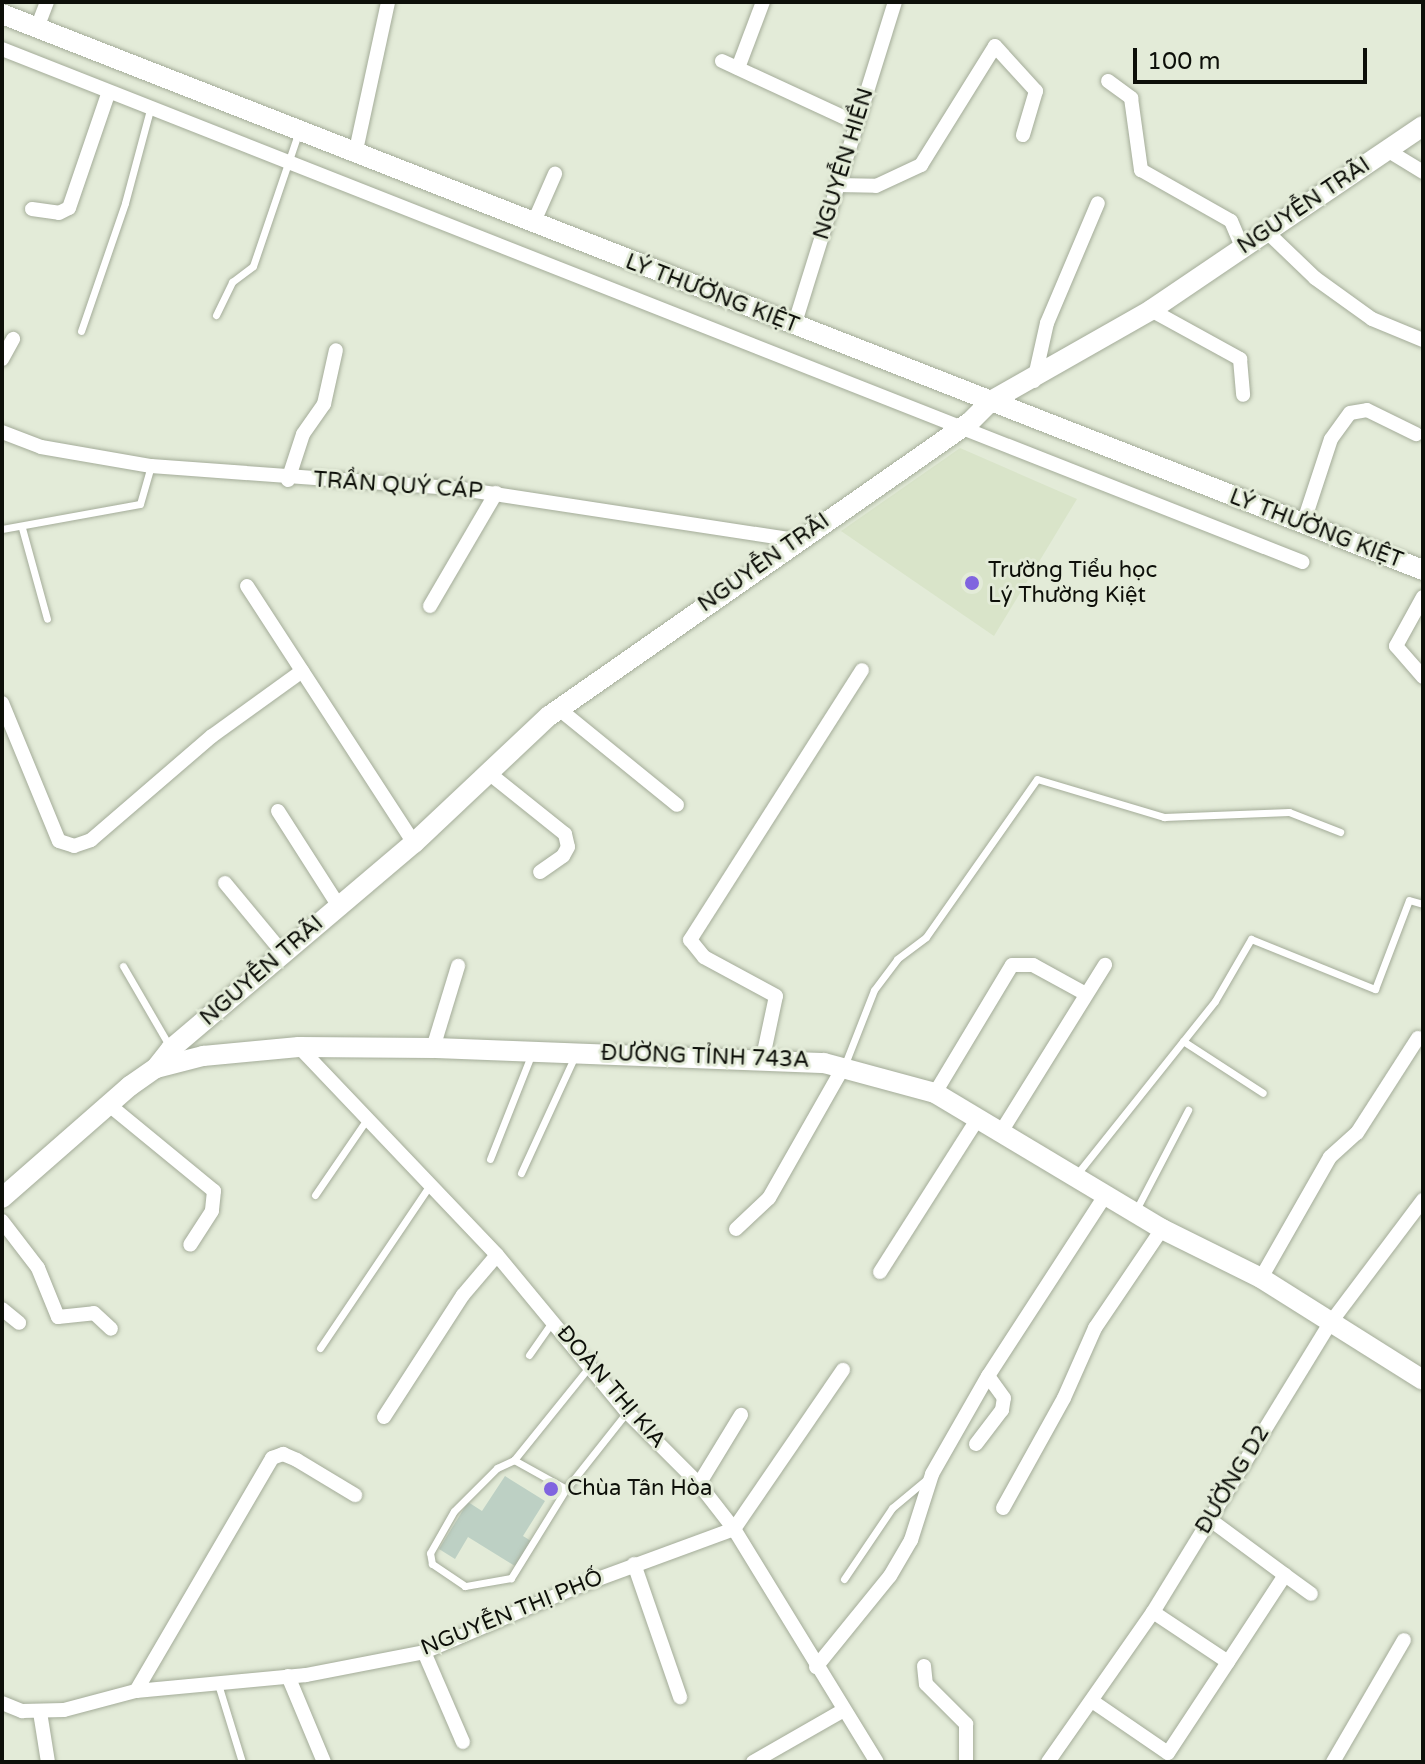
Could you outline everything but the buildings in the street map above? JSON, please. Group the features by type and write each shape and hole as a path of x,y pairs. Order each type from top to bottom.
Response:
{"main road":[{"name":"LÝ THƯỜNG KIỆT","path":"2,14 355,155 1423,570"},
{"name":"NGUYỄN TRÃI","path":"156,1068 171,1049 414,843 559,709 795,540 960,429 991,401 1034,381 1151,310 1423,126"},
{"name":"ĐƯỜNG TỈNH 743A","path":"2,1198 108,1104 156,1068 233,1052 299,1047 433,1048 763,1057 844,1066 935,1093 1107,1193 1162,1229 1261,1278 1423,1380"}],"street":[{"path":"37,28 47,2"},
{"path":"355,155 388,2"},
{"path":"738,68 763,2"},
{"name":"NGUYỄN HIỀN","path":"794,326 895,2"},
{"path":"837,185 876,186 921,165 995,46 1036,91 1023,135"},
{"path":"2,49 108,94 1302,562"},
{"path":"722,61 856,123"},
{"path":"1108,81 1131,98 1141,170 1231,221 1242,247"},
{"path":"32,209 59,213 69,208 108,94"},
{"path":"1387,150 1423,172"},
{"path":"533,224 555,174"},
{"path":"1034,381 1047,323 1098,203"},
{"path":"1266,231 1315,278 1372,319 1423,340"},
{"path":"1151,310 1240,359 1243,395"},
{"path":"2,359 13,339"},
{"path":"288,480 303,434 324,404 336,350"},
{"path":"1303,524 1331,439 1350,413 1362,408 1416,434"},
{"name":"TRẦN QUÝ CÁP","path":"2,432 41,447 151,466 288,480 496,493 795,540"},
{"path":"430,606 496,493"},
{"path":"247,586 414,843"},
{"path":"1423,597 1396,646 1423,677"},
{"path":"763,1057 776,996 704,957 690,940 862,670"},
{"path":"3,713 59,841 74,846 91,840 212,736 302,671"},
{"path":"559,709 677,805"},
{"path":"490,774 565,834 563,856 540,872"},
{"path":"278,811 338,905"},
{"path":"225,883 283,953"},
{"path":"935,1093 1012,965 1033,965 1086,994"},
{"path":"1001,1132 1105,965"},
{"path":"433,1048 458,966"},
{"path":"1261,1278 1330,1157 1357,1133 1420,1040"},
{"name":"ĐOÀN THỊ KIA","path":"299,1047 365,1122 497,1255 627,1412 699,1484 734,1529 842,1711 877,1762"},
{"path":"736,1229 769,1198 844,1066"},
{"path":"108,1104 214,1191 212,1211 190,1245"},
{"path":"880,1272 978,1118"},
{"path":"816,1667 890,1576 911,1540 932,1474 988,1376 1107,1193"},
{"name":"ĐƯỜNG D2","path":"1048,1762 1153,1612 1331,1322 1423,1200"},
{"path":"2,1221 38,1268 58,1317 94,1313 111,1329"},
{"path":"1003,1508 1064,1398 1095,1328 1162,1229"},
{"path":"384,1417 463,1295 497,1255"},
{"path":"2,1309 19,1323"},
{"path":"734,1529 843,1370"},
{"path":"976,1444 1002,1410 1004,1398 988,1376"},
{"path":"699,1484 741,1415"},
{"path":"136,1691 272,1458 283,1454 297,1460 355,1495"},
{"path":"1209,1519 1311,1594"},
{"name":"NGUYỄN THỊ PHỐ","path":"2,1703 40,1712 136,1691 288,1676 424,1652 634,1564 734,1529"},
{"path":"634,1564 680,1697"},
{"path":"1092,1701 1174,1758 1228,1662 1285,1575"},
{"path":"1153,1612 1228,1662"},
{"path":"1333,1762 1404,1640"},
{"path":"424,1652 463,1742"},
{"path":"924,1666 926,1684 966,1724 966,1762"},
{"path":"288,1676 324,1762"},
{"path":"753,1762 842,1711"},
{"path":"40,1712 48,1762"}],"lane":[{"path":"81,331 150,110"},
{"path":"216,315 232,282 253,266 299,132"},
{"path":"2,529 22,528 140,504 151,466"},
{"path":"22,528 47,619"},
{"path":"844,1066 874,990 897,959 926,937 1037,779 1164,817 1289,812 1340,832"},
{"path":"1076,1175 1215,1001 1251,939 1375,989 1409,900 1423,904"},
{"path":"123,966 171,1049"},
{"path":"1183,1041 1263,1093"},
{"path":"490,1159 533,1051"},
{"path":"521,1173 577,1052"},
{"path":"1135,1212 1188,1110"},
{"path":"315,1195 365,1122"},
{"path":"320,1348 428,1188"},
{"path":"529,1355 553,1321"},
{"path":"589,1367 514,1460 469,1492 435,1543 432,1564 454,1582 481,1585 511,1578 566,1489 627,1412"},
{"path":"514,1460 566,1489"},
{"path":"844,1579 892,1508 932,1474"},
{"path":"218,1682 242,1762"}],"shaded area":[{"name":"Trường Tiểu học Lý Thường Kiệt","path":"960,448 1077,499 994,636 841,531"}],"place":[{"name":"Trường Tiểu học Lý Thường Kiệt","path":"972,583"},
{"name":"Chùa Tân Hòa","path":"551,1489"}]}
